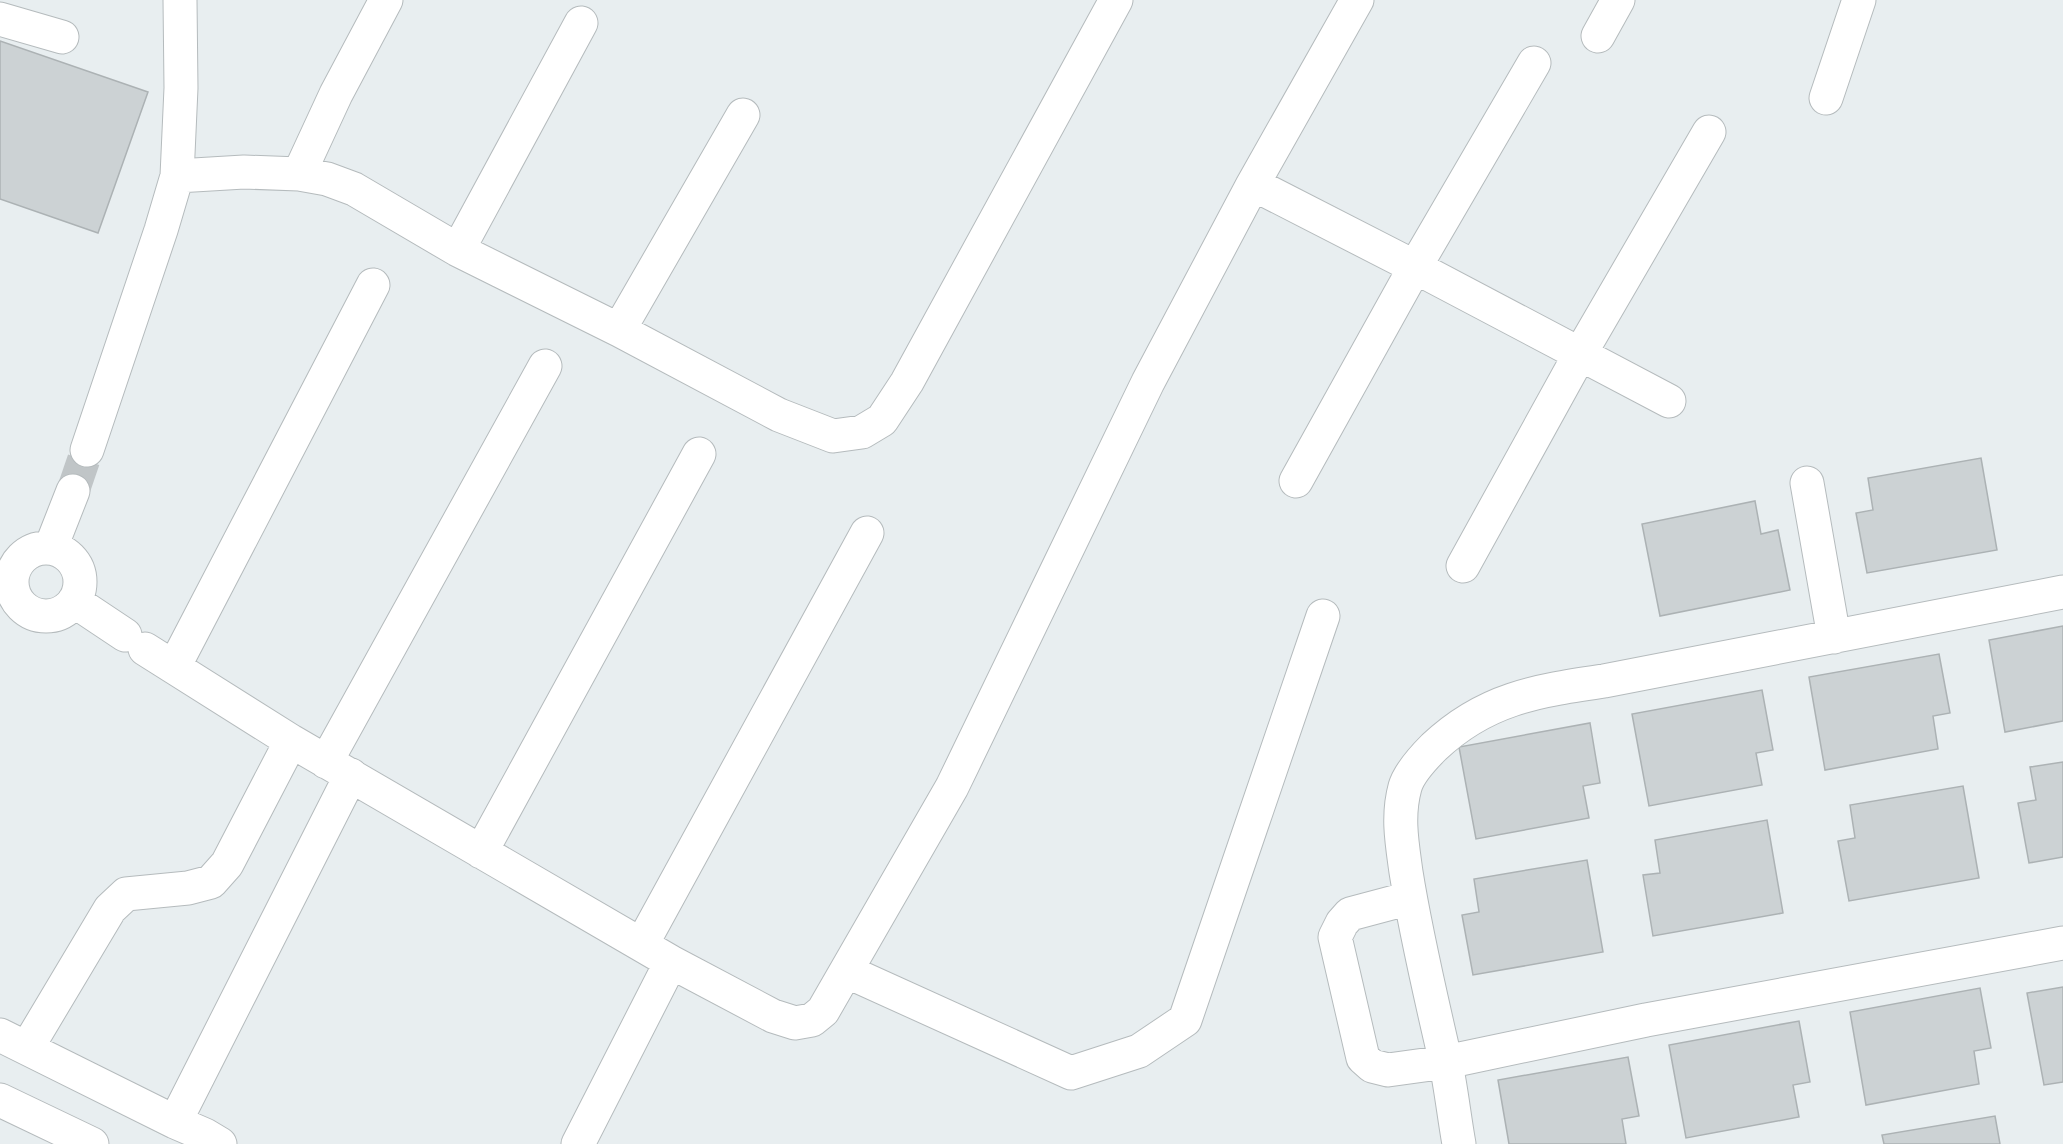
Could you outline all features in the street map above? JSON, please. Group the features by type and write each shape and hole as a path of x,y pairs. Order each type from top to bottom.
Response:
{"street":[{"path":"87,450 177,176 182,88 180,0"},
{"path":"299,174 336,94 386,0"},
{"path":"177,176 244,172 299,174 327,179 354,189 458,250 619,330 779,415 833,436 862,432 882,420 907,382 1116,0"},
{"path":"74,601 291,741 671,962 773,1016 795,1023 812,1020 823,1011 952,787 1148,382 1253,184 1357,0"},
{"path":"1599,36 1618,0"},
{"path":"1826,98 1859,0"},
{"path":"0,19 62,37"},
{"path":"458,250 580,24"},
{"path":"1296,481 1415,267 1534,63"},
{"path":"619,330 743,115"},
{"path":"1463,566 1580,354 1708,132"},
{"path":"1253,184 1296,204 1669,401"},
{"path":"174,667 373,285"},
{"path":"175,1122 338,769 545,366"},
{"path":"481,852 699,454"},
{"path":"1807,483 1834,637"},
{"path":"51,548 73,491"},
{"path":"642,944 867,533"},
{"path":"37,548 51,548 64,552 74,562 80,574 80,588 74,601 65,610 55,615 42,616 30,613 7,594 15,566 24,555 37,548"},
{"path":"1458,1144 1446,1062 1421,959 1399,823 1406,785 1425,756 1451,731 1488,708 1542,690 1604,681 2063,592"},
{"path":"846,971 1071,1073 1139,1051 1185,1020 1323,616"},
{"path":"220,1144 13,1042 110,909 126,894 188,888 212,882 227,864 291,741"},
{"path":"1410,898 1350,914 1341,923 1335,937 1363,1058 1372,1066 1388,1070 1446,1062 1646,1020 2063,943"},
{"path":"578,1144 671,962"},
{"path":"0,1100 92,1144"}],"building":[{"path":"0,41 148,92 98,233 0,199"},
{"path":"1981,458 1997,550 1867,573 1856,513 1873,510 1868,478"},
{"path":"1755,501 1761,534 1778,530 1790,590 1660,616 1642,524"},
{"path":"2063,626 2063,721 2005,732 1989,640"},
{"path":"1939,654 1950,713 1933,716 1938,749 1825,770 1809,677"},
{"path":"1762,690 1773,750 1756,753 1762,785 1649,806 1632,714"},
{"path":"1590,723 1600,783 1583,786 1589,818 1476,839 1459,747"},
{"path":"2063,762 2063,857 2029,863 2018,803 2036,800 2030,767"},
{"path":"1963,786 1979,878 1849,901 1838,841 1855,838 1850,805"},
{"path":"1767,820 1783,913 1653,936 1643,875 1660,873 1655,840"},
{"path":"1587,860 1603,952 1473,975 1462,915 1479,912 1474,879"},
{"path":"2063,987 2063,1082 2044,1085 2027,993"},
{"path":"1980,988 1991,1048 1974,1051 1979,1084 1866,1105 1850,1012"},
{"path":"1799,1021 1810,1082 1793,1085 1799,1117 1686,1138 1669,1045"},
{"path":"1628,1057 1639,1116 1622,1119 1626,1144 1509,1144 1498,1080"},
{"path":"1995,1116 2000,1144 1884,1144 1882,1135"}],"tunnel":[{"path":"73,491 87,450"}]}
